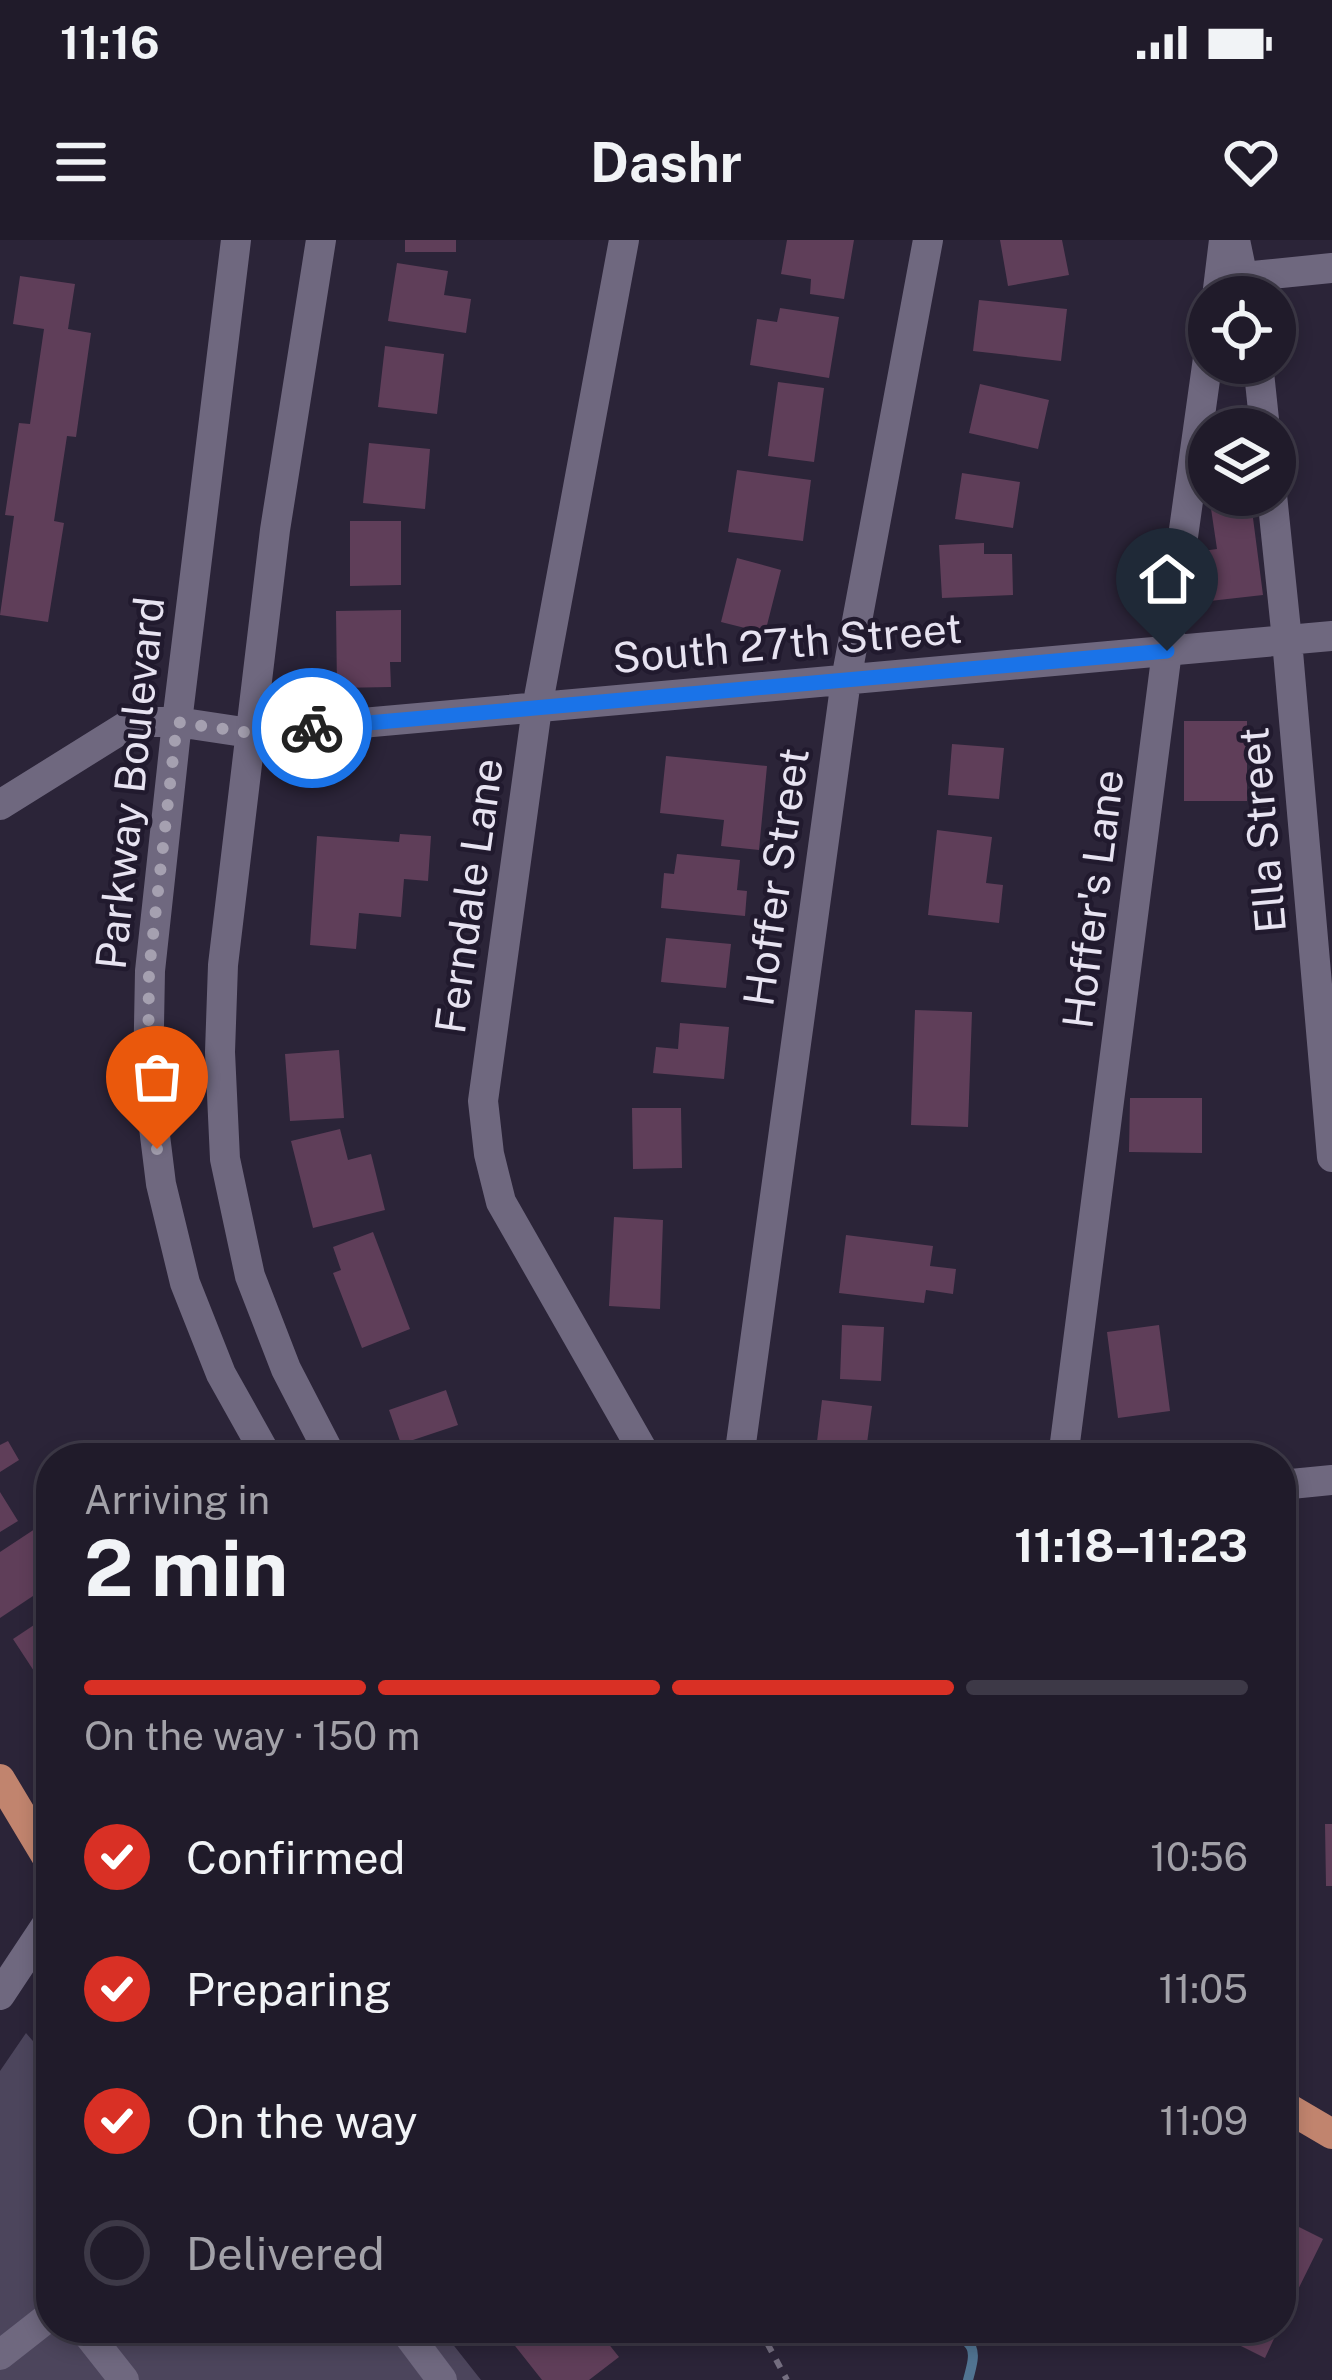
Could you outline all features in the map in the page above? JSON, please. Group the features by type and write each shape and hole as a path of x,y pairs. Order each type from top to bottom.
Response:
{"main road":[{"path":"0,1779 36,1839"},
{"path":"1296,2113 1332,2134"}],"street":[{"name":"Parkway Boulevard","path":"236,240 149,971 148,1079 161,1184 185,1283 221,1374 260,1443"},
{"path":"321,240 275,530 223,965 220,1052 225,1159 250,1276 286,1370 325,1443"},
{"name":"Ferndale Lane","path":"624,240 537,708 483,1101 501,1202 638,1443"},
{"name":"Hoffer Street","path":"741,1443 846,680 928,240"},
{"path":"1219,276 1224,240"},
{"path":"1235,240 1243,276"},
{"path":"1295,276 1332,268"},
{"name":"Hoffer's Lane","path":"1065,1443 1204,384"},
{"name":"Ella Street","path":"1274,516 1328,1058 1332,1157"},
{"name":"South 27th Street","path":"0,805 133,722 177,722 250,733 1332,636"},
{"path":"1296,1484 1332,1480"},
{"path":"0,1995 36,1941"},
{"path":"0,2355 36,2327"},
{"path":"94,2343 124,2380"},
{"path":"414,2343 442,2380"}],"path":[{"path":"767,2343 787,2380"}],"shaded area":[{"path":"26,2033 36,2045 36,2343 452,2343 481,2380 0,2380 0,2071"}],"building":[{"path":"405,240 456,240 456,252 405,252"},
{"path":"787,240 854,240 844,299 810,294 811,279 781,274"},
{"path":"1000,240 1062,240 1069,275 1008,286"},
{"path":"397,263 448,271 444,295 471,299 466,333 388,321"},
{"path":"20,276 75,284 68,329 91,333 76,437 67,436 54,521 64,523 48,622 0,615 14,516 5,515 19,423 30,424 44,329 13,324"},
{"path":"979,300 1067,309 1061,361 973,351"},
{"path":"780,308 839,317 829,378 750,365 757,319 777,322"},
{"path":"385,346 444,354 437,414 378,407"},
{"path":"778,382 824,388 814,462 768,456"},
{"path":"980,384 1049,400 1038,449 969,433"},
{"path":"369,443 430,449 425,509 363,503"},
{"path":"737,470 811,480 803,541 728,532"},
{"path":"962,473 1020,482 1013,528 955,519"},
{"path":"1212,516 1253,516 1263,595 1201,602 1195,552 1217,549"},
{"path":"350,521 401,521 401,585 350,586"},
{"path":"984,543 984,554 1012,554 1013,595 942,598 939,545"},
{"path":"737,558 781,570 765,633 721,622"},
{"path":"401,610 401,662 390,662 391,687 337,688 336,611"},
{"path":"1184,721 1247,721 1247,801 1184,801"},
{"path":"952,744 1004,748 999,799 948,795"},
{"path":"666,756 767,766 759,850 721,846 724,820 660,813"},
{"path":"937,830 992,837 986,883 1003,885 999,923 928,915"},
{"path":"400,834 431,836 428,881 404,879 401,917 359,913 356,949 310,945 317,836 399,842"},
{"path":"677,854 740,860 737,890 747,891 745,916 661,908 664,873 674,874"},
{"path":"666,938 731,944 726,988 661,982"},
{"path":"915,1010 972,1012 968,1127 911,1125"},
{"path":"680,1023 729,1027 724,1079 653,1073 656,1047 678,1049"},
{"path":"339,1050 344,1118 290,1121 285,1054"},
{"path":"1130,1098 1202,1098 1202,1153 1129,1152"},
{"path":"632,1108 681,1108 682,1168 633,1169"},
{"path":"340,1129 348,1160 371,1154 385,1210 313,1228 291,1141"},
{"path":"614,1217 663,1220 660,1309 609,1306"},
{"path":"373,1232 410,1329 362,1348 333,1273 341,1270 333,1247"},
{"path":"846,1235 933,1246 930,1266 956,1269 953,1294 926,1290 924,1303 839,1293"},
{"path":"842,1325 884,1327 881,1381 840,1379"},
{"path":"1159,1325 1170,1411 1118,1418 1107,1332"},
{"path":"446,1390 458,1425 401,1443 389,1410"},
{"path":"822,1400 872,1406 867,1443 817,1443"},
{"path":"8,1441 19,1460 0,1472 0,1445"},
{"path":"0,1492 18,1521 0,1532"},
{"path":"36,1528 36,1594 0,1618 0,1552"},
{"path":"36,1624 36,1674 13,1639"},
{"path":"1325,1824 1332,1824 1332,1886 1326,1886"},
{"path":"1296,2226 1323,2239 1296,2294"},
{"path":"513,2343 608,2343 619,2357 589,2380 542,2380"},
{"path":"1235,2343 1272,2343 1265,2358"}],"waterway":[{"path":"967,2343 973,2360 968,2380"}],"way so far":[{"path":"157,1149 148,1079 149,971 177,722 250,733 312,728"}],"route":[{"path":"312,728 1167,651"}]}
